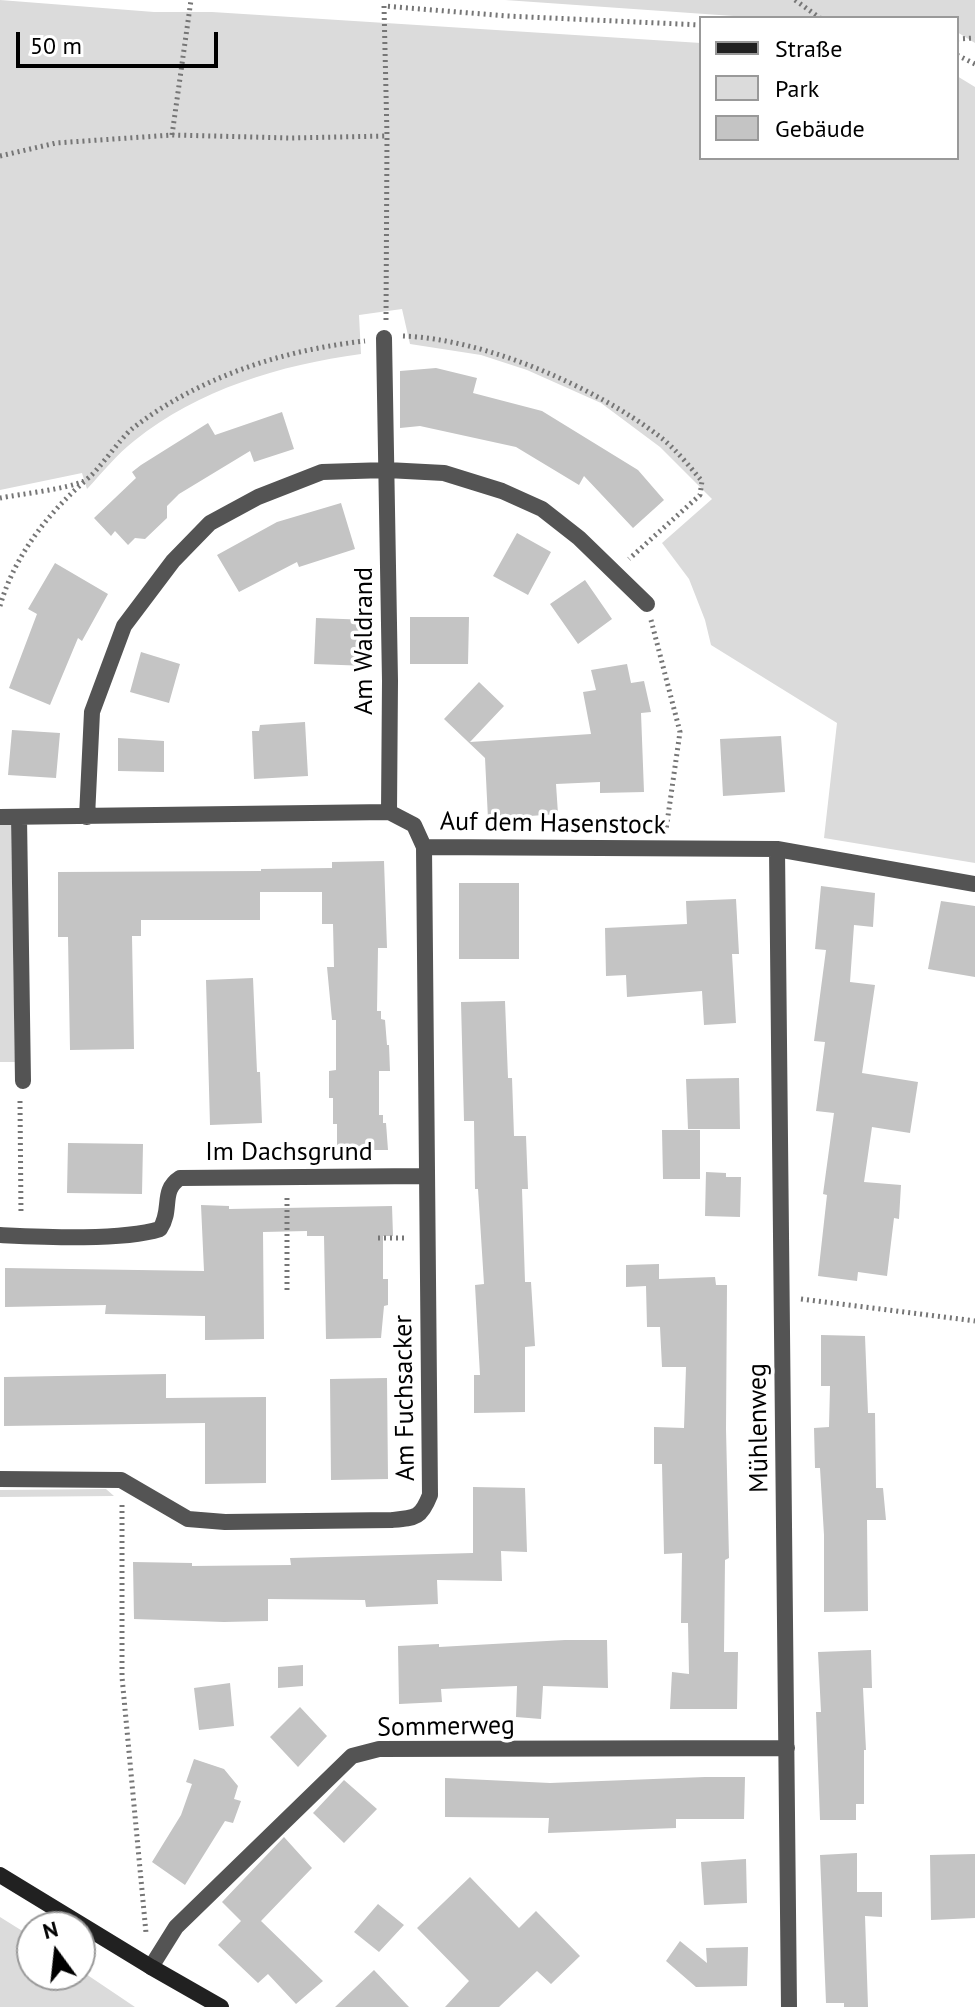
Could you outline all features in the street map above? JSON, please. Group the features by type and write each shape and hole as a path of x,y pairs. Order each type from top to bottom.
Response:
{"street":[{"name":"Am Waldrand","path":"384,338 389,812"},
{"path":"87,817 92,712 124,626 173,561 210,523 258,497 322,472 387,470 444,473 502,491 542,509 579,538 647,604"},
{"path":"0,817 389,812"},
{"name":"Auf dem Hasenstock","path":"389,812 414,825 424,847 777,849 975,884"},
{"path":"19,817 23,1081"},
{"name":"Am Fuchsacker","path":"0,1479 121,1480 188,1519 225,1522 392,1520 414,1518 423,1511 430,1495 424,847"},
{"name":"Mühlenweg","path":"777,849 789,2007"},
{"name":"Im Dachsgrund","path":"0,1235 146,1233 160,1229 167,1218 167,1198 172,1184 180,1178 425,1176"},
{"name":"Sommerweg","path":"151,1967 176,1927 352,1756 379,1749 787,1748"},
{"path":"0,1875 221,2007"}],"path":[{"path":"172,135 191,0"},
{"path":"795,0 817,16"},
{"path":"384,338 388,287 384,6 507,16 699,25"},
{"path":"0,156 56,143 172,135 291,138 387,136"},
{"path":"0,606 5,590 42,526 59,504 86,481 133,428 190,392 275,358 320,346 384,338 423,337 527,365 622,410 662,438 702,481 700,495 613,573"},
{"path":"0,498 86,481"},
{"path":"647,604 680,732 663,849"},
{"path":"21,1236 19,1089 23,1081"},
{"path":"287,1177 287,1294"},
{"path":"378,1238 407,1238"},
{"path":"782,1297 975,1321"},
{"path":"121,1480 122,1677 146,1937"}],"green space":[{"path":"0,0 154,12 212,12 699,43 699,160 959,160 959,77 975,87 975,863 824,838 837,723 711,645 689,579 662,543 712,499 660,447 601,403 527,370 481,355 410,344 402,309 359,315 361,354 271,373 242,382 186,407 128,446 87,489 82,473 0,490"},
{"path":"505,0 975,0 975,43 959,33 959,16 733,16"},
{"path":"11,823 15,1062 0,1062 0,824"},
{"path":"106,1489 114,1496 0,1497 0,1490"},
{"path":"0,1917 16,1927 16,1991 96,1991 96,1981 135,2007 0,2007"}],"building":[{"path":"436,368 477,378 473,393 542,411 638,470 664,500 633,528 584,476 579,485 516,447 420,426 400,428 400,371"},
{"path":"282,412 294,449 254,462 250,451 179,494 167,506 167,518 145,539 135,538 128,545 115,531 111,536 94,518 136,478 132,472 208,423 215,435"},
{"path":"341,503 355,549 299,567 297,562 239,592 217,555 277,522"},
{"path":"517,533 551,552 528,595 493,576"},
{"path":"55,563 108,594 82,641 78,638 50,705 9,688 37,614 28,609"},
{"path":"585,580 612,619 578,644 550,604"},
{"path":"410,617 469,617 468,664 410,664"},
{"path":"316,618 370,620 368,666 314,664"},
{"path":"141,652 180,664 169,703 130,692"},
{"path":"627,664 631,683 644,681 651,712 641,713 644,792 600,793 600,782 556,784 558,814 488,819 485,758 444,719 479,682 504,706 470,742 591,734 583,692 596,690 591,670"},
{"path":"305,722 308,776 254,779 252,731 259,731 260,725"},
{"path":"12,730 60,733 56,778 8,775"},
{"path":"781,736 785,792 723,796 720,739"},
{"path":"118,738 164,741 164,772 118,771"},
{"path":"384,861 387,948 378,948 377,1011 381,1011 381,1019 385,1020 389,1045 390,1071 379,1071 379,1115 383,1115 383,1123 386,1123 388,1150 337,1150 333,1098 329,1098 329,1071 336,1070 336,1020 332,1020 327,967 334,967 333,924 322,924 322,892 260,892 260,920 141,920 141,936 132,936 134,1049 70,1050 68,937 58,937 58,872 261,871 332,868 332,862"},
{"path":"459,883 519,883 519,959 459,959"},
{"path":"821,886 875,893 873,927 854,925 850,982 875,985 862,1073 918,1082 910,1133 872,1127 864,1182 901,1185 899,1219 894,1218 887,1276 858,1272 857,1281 818,1276 827,1195 823,1194 834,1113 816,1111 825,1042 814,1041 826,950 815,949"},
{"path":"736,899 739,954 732,954 736,1023 704,1025 702,991 627,997 626,975 606,976 605,928 687,924 686,901"},
{"path":"941,901 975,906 975,977 928,969"},
{"path":"253,978 262,1123 210,1125 206,980"},
{"path":"505,1001 514,1136 526,1136 528,1189 522,1189 525,1282 531,1282 535,1346 525,1347 525,1412 474,1413 474,1375 480,1375 475,1285 484,1284 478,1189 475,1189 474,1121 464,1121 461,1002"},
{"path":"739,1078 740,1129 688,1129 686,1079"},
{"path":"662,1130 700,1130 700,1179 663,1179"},
{"path":"68,1143 143,1144 142,1194 67,1193"},
{"path":"706,1172 741,1177 740,1217 705,1216"},
{"path":"201,1205 229,1206 229,1209 392,1206 393,1236 383,1236 383,1279 388,1279 388,1305 384,1306 381,1338 326,1339 324,1236 307,1236 307,1231 263,1232 264,1339 205,1340 205,1316 105,1314 106,1305 5,1307 5,1268 204,1271"},
{"path":"659,1264 659,1279 715,1277 716,1285 727,1285 729,1558 725,1560 724,1652 738,1652 737,1709 670,1709 672,1672 689,1674 688,1623 681,1623 682,1553 664,1554 662,1464 654,1464 654,1427 684,1428 686,1367 662,1367 660,1327 647,1327 646,1286 626,1287 626,1265"},
{"path":"821,1335 865,1336 868,1413 875,1413 876,1488 883,1488 886,1520 867,1520 868,1611 824,1612 824,1535 820,1468 815,1468 814,1428 829,1427 830,1386 821,1386"},
{"path":"166,1374 166,1398 266,1397 266,1483 205,1484 205,1423 4,1426 4,1377"},
{"path":"387,1378 388,1479 331,1480 330,1379"},
{"path":"473,1487 525,1488 527,1552 501,1551 502,1581 437,1580 438,1604 366,1607 365,1600 268,1599 268,1621 134,1619 133,1562 192,1563 192,1566 291,1565 290,1558 473,1553"},
{"path":"607,1640 608,1688 543,1686 541,1719 516,1717 517,1686 441,1689 442,1702 399,1704 398,1646 439,1644 439,1647"},
{"path":"871,1650 872,1688 863,1688 866,1750 864,1804 856,1804 856,1820 820,1820 816,1712 821,1712 818,1652"},
{"path":"303,1665 303,1686 278,1688 278,1667"},
{"path":"230,1683 234,1726 199,1730 194,1688"},
{"path":"300,1707 327,1736 298,1767 270,1737"},
{"path":"194,1759 224,1769 238,1786 234,1799 241,1801 233,1823 225,1821 185,1885 152,1862 181,1815 192,1784 186,1782"},
{"path":"745,1777 744,1819 676,1819 676,1828 548,1833 549,1818 445,1817 445,1778 550,1783"},
{"path":"344,1780 377,1809 344,1843 313,1813"},
{"path":"284,1837 312,1868 261,1921 323,1981 296,2004 268,1974 258,1983 218,1945 241,1921 222,1902"},
{"path":"857,1853 857,1892 882,1892 882,1917 865,1916 868,2007 844,2007 844,2003 826,2003 820,1855"},
{"path":"975,1854 975,1918 931,1920 930,1855"},
{"path":"746,1859 747,1903 704,1905 701,1862"},
{"path":"470,1877 519,1928 536,1911 580,1956 551,1984 537,1971 499,2007 445,2007 469,1981 417,1928"},
{"path":"378,1904 404,1925 379,1952 354,1932"},
{"path":"680,1941 707,1963 706,1948 748,1947 747,1986 696,1987 666,1961"},
{"path":"374,1970 409,2007 335,2007"}]}
